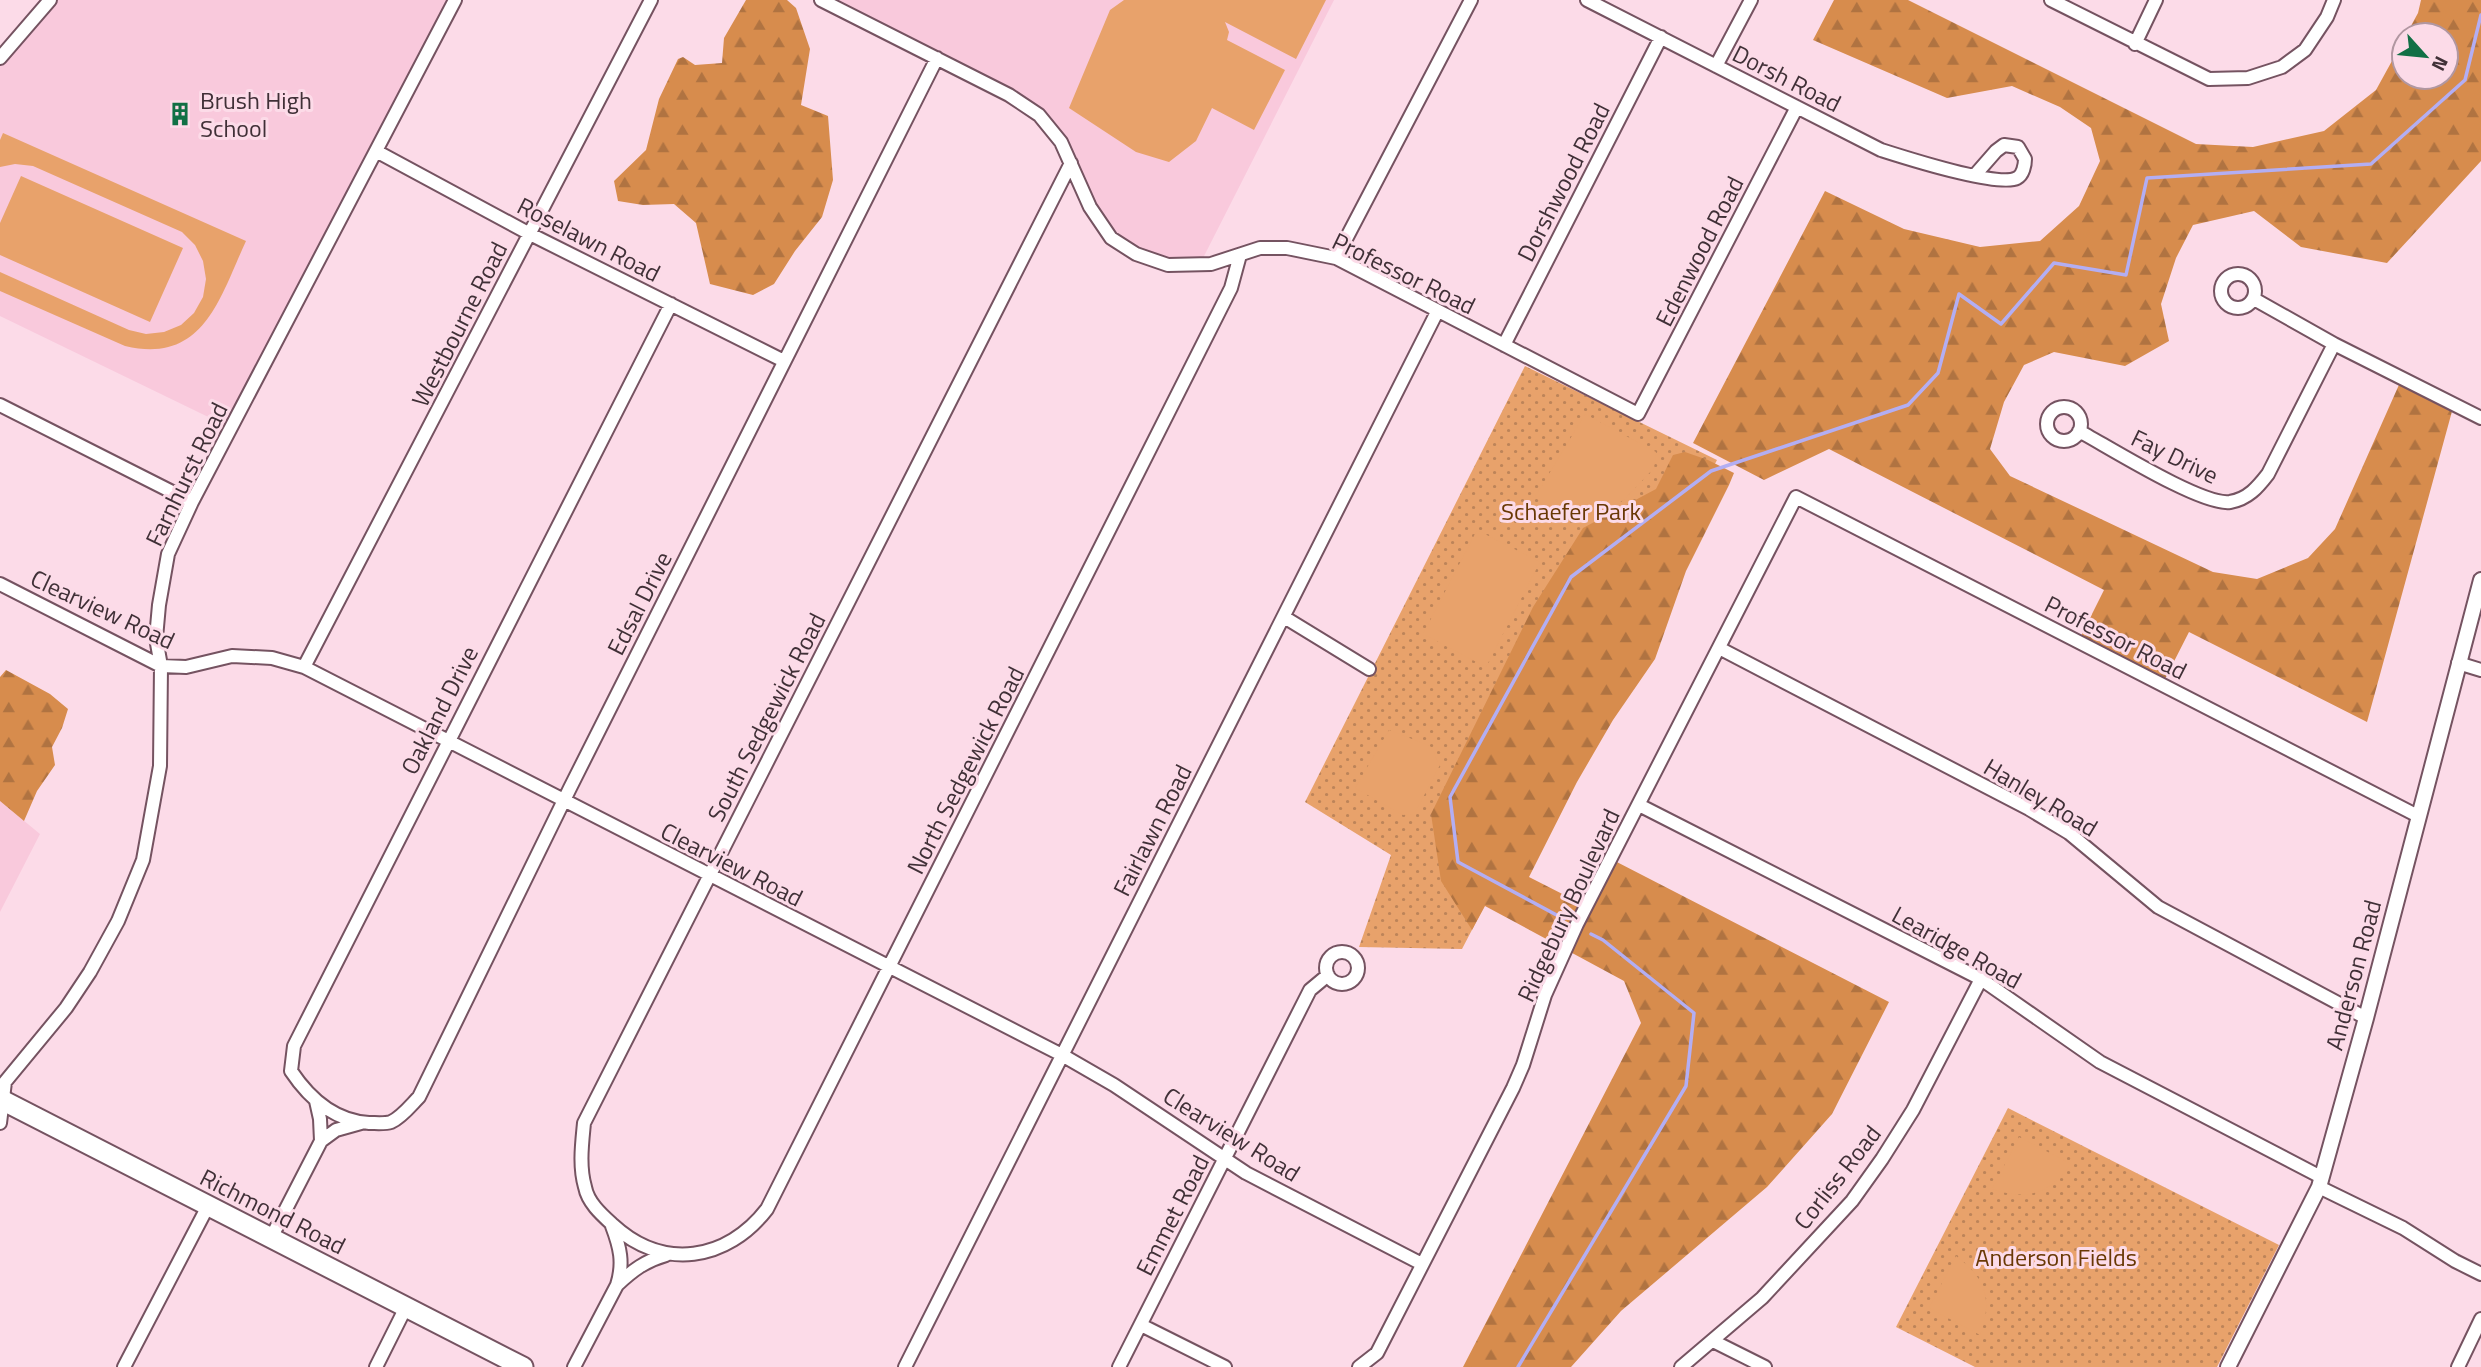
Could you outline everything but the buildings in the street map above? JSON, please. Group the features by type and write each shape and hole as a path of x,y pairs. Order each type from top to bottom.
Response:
{"main road":[{"name":"Richmond Road","path":"1,1100 523,1367"}],"street":[{"path":"0,58 50,0"},
{"name":"Farnhurst Road","path":"0,1123 5,1082 66,1008 90,972 118,921 142,860 160,766 161,666 156,638 168,554 192,502 455,0"},
{"name":"Westbourne Road","path":"304,667 651,0"},
{"name":"Professor Road","path":"821,0 1009,95 1038,115 1060,142 1090,207 1111,238 1136,254 1168,265 1211,264 1260,248 1287,248 1336,258 1639,414"},
{"path":"1336,258 1471,0"},
{"name":"Dorsh Road","path":"1587,0 1881,150 1928,165 1975,175"},
{"path":"1716,66 1751,0"},
{"path":"2051,0 2209,79 2248,78 2282,67 2305,50 2327,17 2334,0"},
{"path":"2135,44 2156,0"},
{"name":"Dorshwood Road","path":"1504,345 1661,37"},
{"name":"Edsal Drive","path":"348,1119 391,1122 419,1097 564,801 937,58"},
{"name":"Edenwood Road","path":"1639,414 1797,107"},
{"name":"Roselawn Road","path":"376,151 530,234 784,361"},
{"name":"South Sedgewick Road","path":"674,1255 639,1243 598,1211 585,1189 581,1153 584,1123 1071,163"},
{"name":"North Sedgewick Road","path":"617,1285 635,1267 649,1259 712,1251 737,1238 757,1222 767,1209 1231,288 1240,255"},
{"path":"2253,299 2334,344 2481,418"},
{"name":"Oakland Drive","path":"348,1119 331,1112 300,1086 291,1071 294,1046 671,304"},
{"name":"Fairlawn Road","path":"905,1367 1437,312"},
{"name":"Fay Drive","path":"2079,431 2197,495 2228,502 2255,492 2268,474 2334,344"},
{"path":"0,405 192,502"},
{"name":"Professor Road","path":"1796,497 2418,816"},
{"name":"Ridgebury Boulevard","path":"1359,1367 1377,1353 1513,1088 1557,966 1796,497"},
{"name":"Anderson Road","path":"2228,1367 2320,1182 2481,580"},
{"name":"Clearview Road","path":"0,584 161,666 186,667 232,656 272,658 304,667 1062,1055 1114,1085 1246,1172 1422,1264"},
{"path":"1284,617 1369,670"},
{"name":"Hanley Road","path":"1720,648 2029,809 2069,833 2158,907 2366,1018"},
{"path":"2458,663 2481,670"},
{"name":"Learidge Road","path":"1639,805 1981,979 2100,1062 2403,1228 2481,1274"},
{"name":"Emmet Road","path":"1119,1367 1310,990 1328,975"},
{"name":"Corliss Road","path":"1681,1367 1762,1298 1860,1190 1913,1110 1981,979"},
{"path":"316,1101 321,1141"},
{"path":"271,1238 321,1141 336,1130 362,1122"},
{"path":"124,1367 208,1206"},
{"path":"574,1367 617,1285 622,1262 620,1246 610,1223"},
{"path":"376,1367 406,1307"},
{"path":"2458,1367 2481,1319"},
{"path":"1141,1325 1225,1367"},
{"path":"1713,1341 1765,1367"}],"shaded area":[{"path":"50,0 455,0 231,428 0,316 0,58"},
{"path":"821,0 1334,0 1200,264 1168,265 1111,238 1071,163 1038,115"},
{"path":"0,801 40,834 0,912"}],"green space":[{"path":"746,0 787,0 796,8 810,49 801,105 828,116 833,180 822,217 795,251 774,284 753,295 710,284 696,223 674,204 643,205 618,201 614,181 646,150 659,99 678,59 683,57 695,65 722,63 724,38"},
{"path":"1124,0 1326,0 1296,59 1225,22 1229,32 1227,40 1285,70 1254,130 1212,108 1196,141 1169,162 1136,152 1069,108 1110,10"},
{"path":"1834,0 1908,0 2196,144 2253,147 2324,131 2376,90 2390,64 2390,91 2460,91 2460,21 2414,21 2421,0 2481,0 2481,161 2387,263 2301,247 2254,211 2193,225 2176,258 2161,304 2169,341 2125,366 2054,352 2024,365 2004,402 1990,449 2010,476 2213,572 2257,579 2308,558 2335,529 2402,378 2454,404 2367,722 2189,632 2162,685 2078,642 2104,590 1829,449 1764,480 1693,443 1825,191 1904,229 1980,247 2040,241 2079,206 2100,161 2091,128 2060,107 2012,86 1947,98 1813,40"},
{"path":"3,133 246,241 217,304 191,336 174,345 152,349 125,346 0,291 0,272 129,330 146,334 164,332 181,325 194,313 203,297 206,279 203,261 195,245 182,232 33,166 15,164 0,167 0,140"},
{"path":"21,176 183,248 150,322 0,255 0,223"},
{"name":"Schaefer Park","path":"1525,366 1717,460 1462,949 1359,947 1391,855 1305,802"},
{"path":"1585,414 1656,452 1654,468 1626,498 1602,515 1558,518 1535,497"},
{"path":"1685,452 1734,473 1686,571 1655,659 1613,720 1577,782 1529,877 1586,906 1611,859 1889,1002 1832,1114 1767,1187 1621,1311 1571,1367 1463,1367 1641,1023 1624,981 1485,906 1472,930 1441,881 1431,814 1533,607 1583,528 1656,489 1673,455"},
{"path":"1477,530 1540,562 1486,667 1423,634"},
{"path":"6,670 50,694 68,709 52,747 55,765 37,791 24,821 0,801 0,677"},
{"path":"1389,730 1430,746 1440,765 1412,814 1403,815 1355,788"},
{"name":"Anderson Fields","path":"2008,1108 2279,1245 2217,1367 1975,1367 1896,1327"},
{"path":"2019,1137 2071,1164 2054,1182 2037,1192 2016,1194 1992,1189"},
{"path":"1956,1256 1974,1273 1984,1291 1986,1311 1980,1335 1929,1308"}],"waterway":[{"path":"1564,919 1458,862 1450,797 1571,577 1711,471 1908,405 1938,373 1959,294 2001,324 2054,263 2126,275 2147,178 2371,164 2465,80 2481,15"},
{"path":"1518,1367 1686,1086 1694,1013 1603,940 1591,934"}],"place":[{"name":"Brush High School","path":"180,114"}]}
